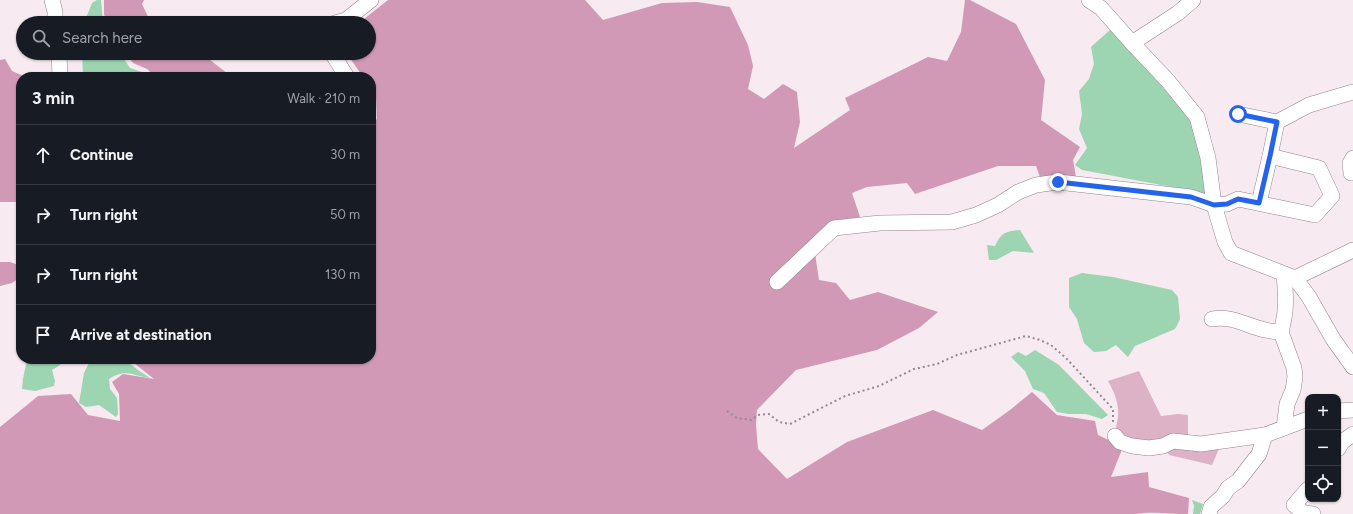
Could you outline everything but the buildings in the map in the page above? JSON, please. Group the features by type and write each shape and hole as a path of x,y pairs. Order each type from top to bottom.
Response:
{"street":[{"path":"52,0 55,16"},
{"path":"351,16 371,0"},
{"path":"1132,44 1193,0"},
{"path":"1099,3 1132,44 1168,81 1197,117 1208,158 1214,205 1225,242 1231,253 1289,276 1308,296 1333,339 1353,367"},
{"path":"59,60 60,72"},
{"path":"335,60 344,72"},
{"path":"1238,114 1277,122 1309,105 1353,92"},
{"path":"1259,203 1277,122"},
{"path":"777,282 834,228 880,223 952,222 976,215 998,205 1018,192 1036,186 1058,182 1191,197 1214,205 1227,204 1238,199 1315,215 1332,196 1319,168 1270,156"},
{"path":"1351,173 1350,164 1353,158"},
{"path":"1289,276 1353,250"},
{"path":"1284,428 1287,404 1293,390 1295,377 1294,368 1281,332 1286,317 1289,276"},
{"path":"1212,319 1221,317 1228,318 1266,330 1281,332"},
{"path":"1341,411 1353,410"},
{"path":"1115,436 1120,442 1132,446 1149,448 1163,446 1173,442 1201,444 1255,435 1265,435 1305,419"},
{"path":"1341,444 1353,434"},
{"path":"1209,514 1211,507 1224,496 1228,488 1238,481 1259,454 1265,435"},
{"path":"1305,492 1294,505 1304,513 1313,514"}],"path":[{"path":"727,411 738,418 752,420 758,415 769,414 779,422 790,424 845,396 879,386 914,369 937,364 957,355 1026,336 1050,345 1066,358 1108,402 1113,409 1113,426 1115,436"}],"shaded area":[{"path":"97,0 101,0 102,16 87,16 92,3"},
{"path":"104,0 144,0 142,4 148,16 105,16"},
{"path":"388,0 585,0 603,20 662,3 697,2 730,7 748,45 753,66 748,89 764,99 783,84 797,92 800,122 794,148 850,110 845,98 928,57 947,61 961,32 965,0 970,0 1016,24 1045,80 1041,120 1080,147 1073,160 1076,177 1040,177 1036,166 998,166 915,194 907,183 867,187 852,193 860,217 833,223 813,240 819,280 836,283 850,300 878,292 938,312 919,328 877,350 796,370 757,410 756,425 758,449 787,479 847,442 933,410 982,430 1032,392 1057,415 1095,421 1098,435 1123,447 1111,477 1148,472 1149,487 1189,498 1188,514 0,514 0,427 38,396 71,394 88,415 120,421 119,394 112,382 123,374 154,379 135,364 376,364 376,72 360,72 351,60 376,60 376,16 368,16"},
{"path":"1111,29 1188,116 1195,127 1208,196 1188,190 1082,170 1075,165 1087,148 1079,129 1082,114 1079,91 1089,79 1094,64 1091,47"},
{"path":"5,59 12,71 16,73 16,202 0,202 0,60"},
{"path":"82,60 125,60 130,68 142,72 83,72"},
{"path":"131,60 210,60 226,72 150,72 133,63"},
{"path":"1020,230 1034,253 1013,251 996,260 989,260 987,245 995,246 1002,235 1007,232"},
{"path":"0,262 10,262 16,264 16,280 0,286"},
{"path":"1082,273 1113,277 1172,290 1178,297 1180,319 1175,329 1135,346 1128,357 1116,345 1106,351 1094,352 1084,343 1077,319 1069,307 1069,278"},
{"path":"1035,350 1059,365 1108,415 1102,419 1086,414 1068,414 1057,412 1044,393 1033,389 1025,371 1011,357 1018,352 1026,356"},
{"path":"26,364 60,364 52,370 55,381 54,386 35,391 22,389"},
{"path":"88,364 130,364 150,378 125,373 109,379 110,389 117,398 118,414 116,417 99,405 86,407 79,403 84,373"},
{"path":"1139,371 1161,416 1178,414 1188,415 1188,446 1221,444 1212,465 1169,455 1162,443 1122,438 1116,427 1118,415 1117,404 1114,393 1108,381"},
{"path":"1192,500 1203,504 1200,514 1193,514 1194,506"}],"route":[{"path":"1058,182 1191,197 1214,205 1227,204 1238,199 1259,203 1277,122 1238,114"}]}
